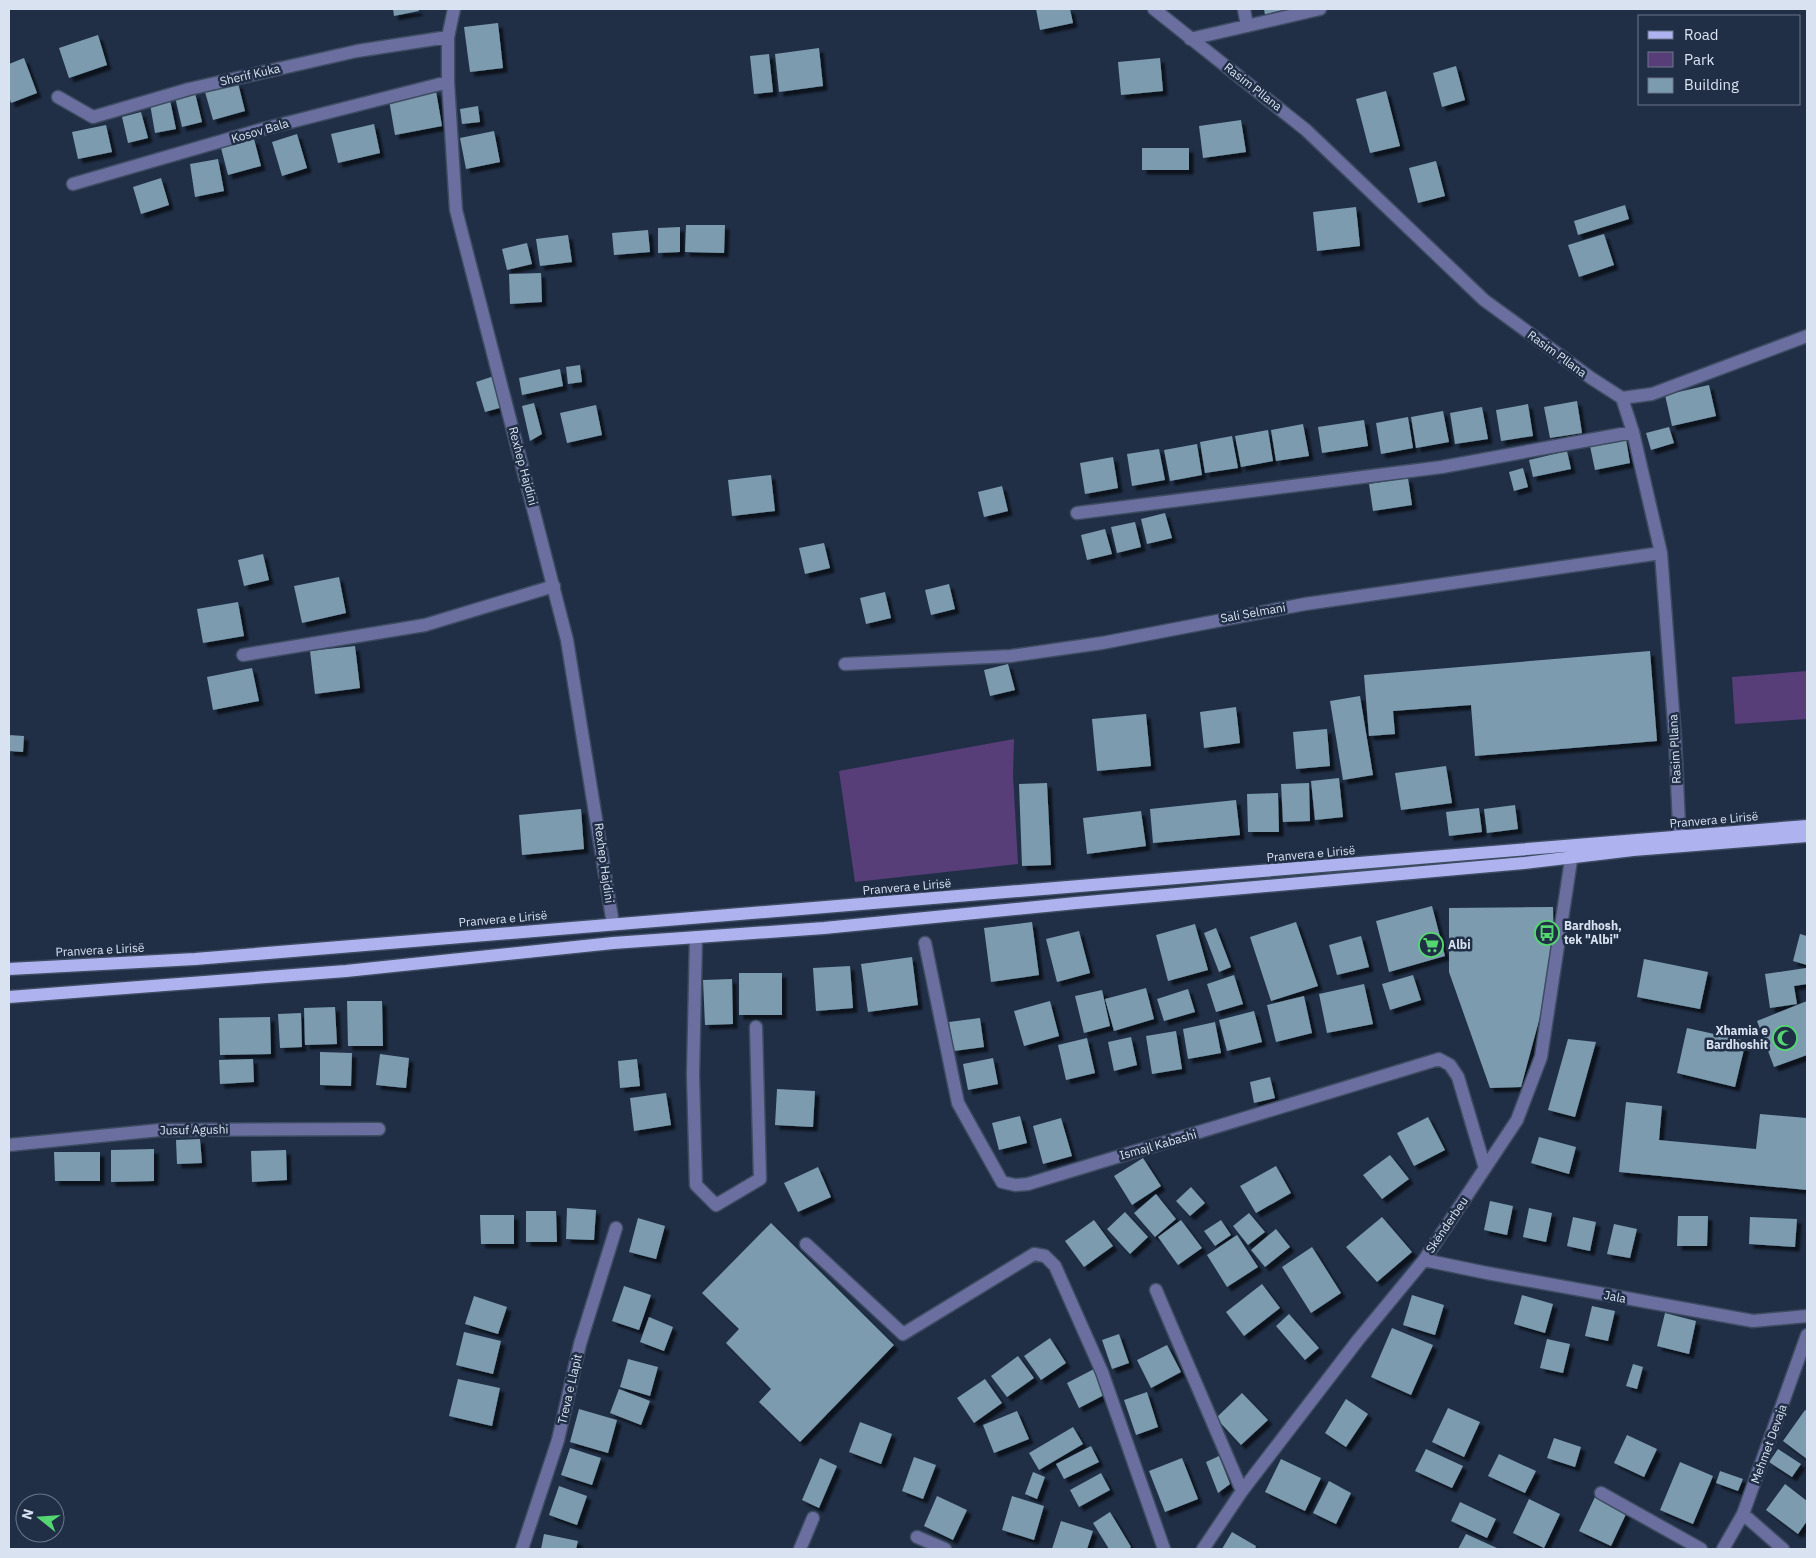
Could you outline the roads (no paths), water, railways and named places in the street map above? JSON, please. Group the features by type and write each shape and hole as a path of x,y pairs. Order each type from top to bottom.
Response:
{"main road":[{"name":"Pranvera e Lirisë","path":"9,969 205,958 613,924 1572,852 1807,826"},
{"name":"Pranvera e Lirisë","path":"1680,841 1807,836"},
{"name":"Pranvera e Lirisë","path":"9,997 346,971 613,943 978,914 1076,903 1524,863 1572,852"}],"street":[{"name":"Rexhep Hajdini","path":"454,9 448,37 448,82 456,210 567,640 613,924"},
{"name":"Rasim Pllana","path":"1154,9 1306,130 1484,300 1591,378 1622,398 1633,432 1661,553 1680,841"},
{"path":"1244,9 1247,26"},
{"path":"1190,39 1320,9"},
{"name":"Sherif Kuka","path":"58,97 93,117 189,89 357,51 448,37"},
{"name":"Kosov Bala","path":"73,184 263,129 448,82"},
{"path":"1622,398 1652,394 1807,336"},
{"path":"1077,513 1442,467 1633,432"},
{"name":"Sali Selmani","path":"845,664 1011,656 1102,643 1305,604 1661,553"},
{"path":"243,655 425,625 554,586"},
{"name":"Skënderbeu","path":"1203,1549 1242,1491 1358,1340 1424,1260 1516,1120 1541,1057 1572,852"},
{"path":"696,937 693,1075 696,1185 716,1205 760,1179 756,1027"},
{"name":"Ismajl Kabashi","path":"926,943 958,1103 1002,1182 1015,1185 1028,1184 1439,1059 1450,1064 1458,1076 1485,1168"},
{"name":"Jusuf Agushi","path":"9,1145 160,1130 379,1128"},
{"name":"Treva e Llapit","path":"522,1549 558,1440 580,1344 616,1228"},
{"path":"806,1244 904,1334 1034,1254 1045,1256 1055,1266 1102,1372 1164,1549"},
{"name":"Jala","path":"1424,1260 1754,1321 1807,1316"},
{"path":"1156,1290 1242,1491"},
{"name":"Mehmet Devaja","path":"1723,1549 1743,1514 1807,1335"},
{"path":"1601,1493 1701,1549"},
{"path":"1743,1514 1783,1549"},
{"path":"800,1549 813,1518"},
{"path":"917,1537 945,1549"}],"place":[{"name":"Bardhosh, tek \"Albi\"","path":"1547,933"},
{"name":"Albi","path":"1431,945"},
{"name":"Xhamia e Bardhoshit","path":"1785,1038"}]}
